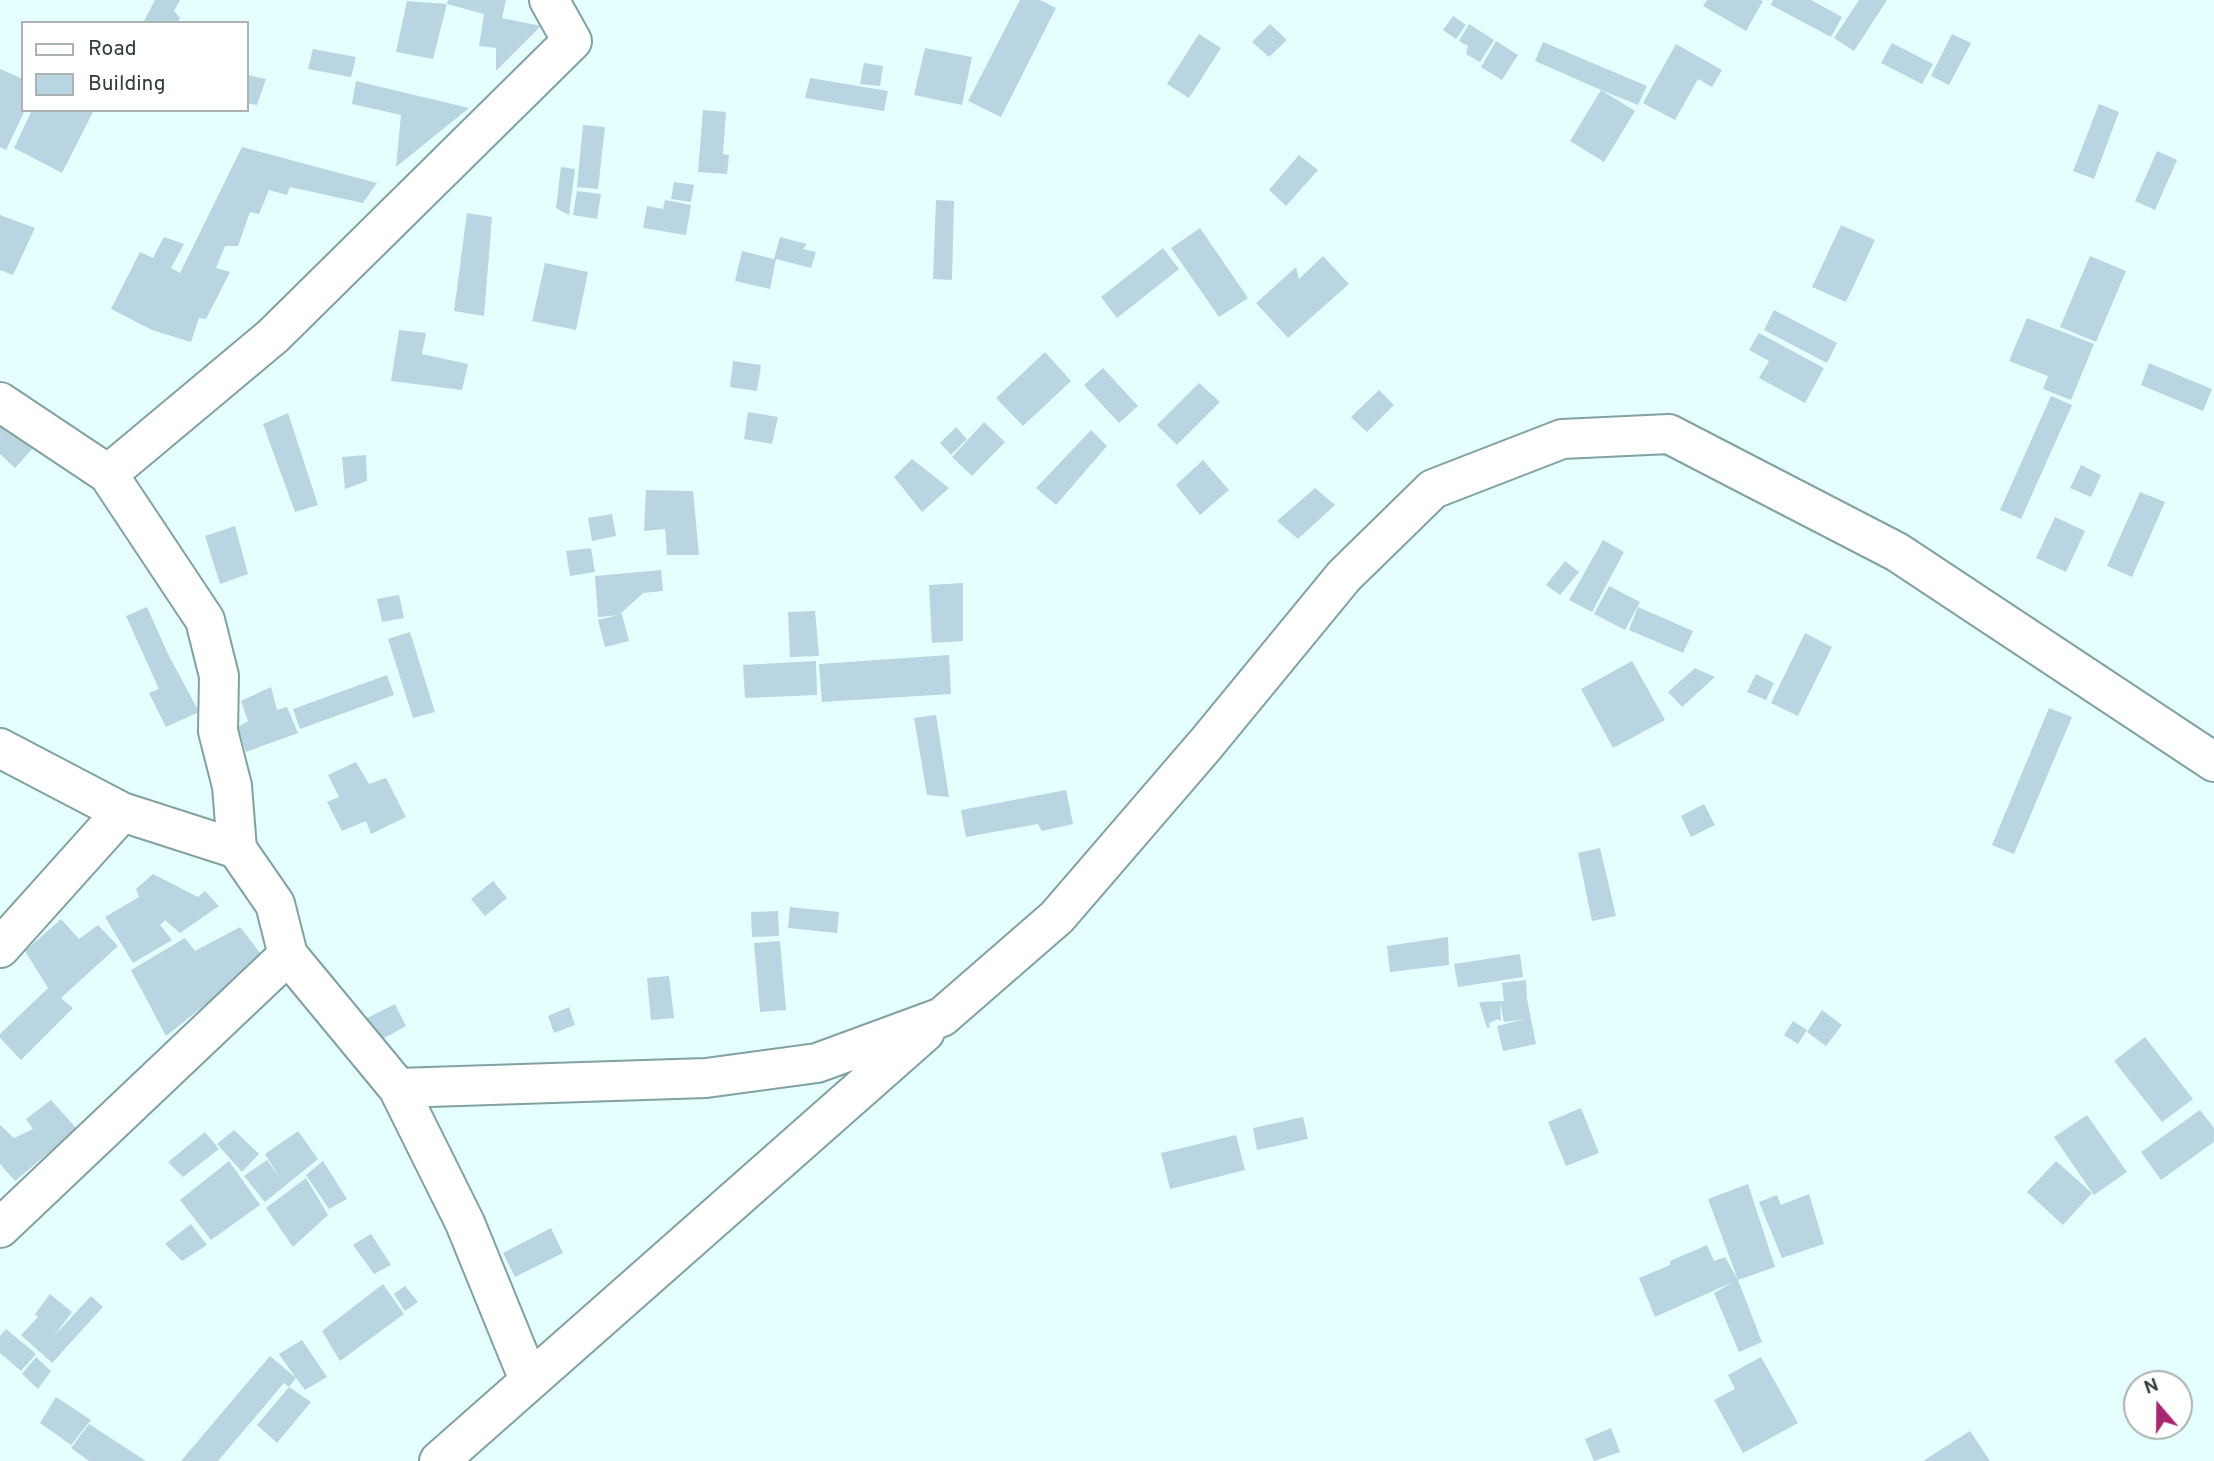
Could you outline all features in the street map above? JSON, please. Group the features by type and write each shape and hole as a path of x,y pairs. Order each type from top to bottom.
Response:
{"street":[{"path":"108,474 273,336 572,41 549,0"},
{"path":"0,402 108,474 205,620 219,676 218,731 232,786 237,849 275,904 288,955 398,1088 465,1223 529,1380"},
{"path":"439,1461 1057,917 1206,744 1344,576 1433,489 1562,439 1670,434 1897,552 2214,762"},
{"path":"0,748 122,812 237,849"},
{"path":"0,948 122,812"},
{"path":"0,1228 288,955"},
{"path":"398,1088 720,1076 817,1063 942,1017"}],"building":[{"path":"155,0 180,0 174,11 180,18 178,21 144,21"},
{"path":"448,0 506,0 502,18 541,26 496,71 496,48 479,46 484,14 447,4"},
{"path":"1020,0 1040,0 1056,8 1001,117 968,101"},
{"path":"1707,0 1763,1 1746,31 1703,6"},
{"path":"1773,0 1811,0 1842,17 1831,37 1771,5"},
{"path":"1859,0 1887,0 1854,51 1834,38"},
{"path":"407,1 447,4 433,59 396,52"},
{"path":"1453,16 1466,25 1456,39 1443,30"},
{"path":"1270,24 1287,40 1269,57 1252,42"},
{"path":"1469,24 1494,40 1480,62 1466,54 1468,46 1459,41"},
{"path":"1199,34 1221,48 1189,98 1167,84"},
{"path":"1952,34 1971,43 1949,85 1931,76"},
{"path":"1496,41 1518,55 1502,80 1481,67"},
{"path":"1543,42 1647,86 1638,105 1535,61"},
{"path":"1892,43 1933,64 1922,84 1881,63"},
{"path":"1676,44 1722,70 1712,87 1698,79 1675,120 1643,103"},
{"path":"925,48 972,57 962,105 914,95"},
{"path":"313,49 356,57 351,77 308,69"},
{"path":"864,63 883,66 880,86 860,84"},
{"path":"0,69 21,78 21,112 24,112 6,150 0,147"},
{"path":"248,75 266,79 257,105 248,103"},
{"path":"810,78 888,91 884,111 805,98"},
{"path":"356,81 469,108 396,167 401,115 352,104"},
{"path":"1601,90 1635,111 1604,162 1570,141"},
{"path":"2099,104 2119,112 2094,179 2073,171"},
{"path":"703,110 726,112 723,154 729,155 727,174 698,172"},
{"path":"31,112 93,112 62,173 14,148"},
{"path":"583,125 605,127 598,189 577,187"},
{"path":"242,147 377,183 363,203 290,187 287,195 269,190 259,214 250,212 238,246 225,246 216,268 230,272 206,319 199,318 191,342 152,330 111,309 140,252 153,258 164,237 184,244 171,268 180,273"},
{"path":"2157,151 2177,160 2155,210 2135,201"},
{"path":"1299,155 1318,170 1286,206 1269,190"},
{"path":"561,167 575,169 569,215 556,208"},
{"path":"674,182 694,185 691,202 671,199"},
{"path":"577,191 601,194 597,219 573,215"},
{"path":"665,200 691,205 686,235 643,228 647,206 663,209"},
{"path":"936,200 954,201 952,280 933,279"},
{"path":"467,213 492,217 484,316 454,311"},
{"path":"0,215 35,228 13,275 0,270"},
{"path":"1841,225 1875,240 1846,302 1812,287"},
{"path":"1200,228 1248,298 1219,317 1171,248"},
{"path":"780,237 807,244 803,249 816,252 811,268 776,259 770,289 735,281 742,251 774,259"},
{"path":"1163,248 1179,269 1117,318 1101,297"},
{"path":"1323,256 1349,284 1288,338 1256,303 1296,267 1299,279"},
{"path":"2090,256 2126,271 2096,342 2060,327"},
{"path":"545,263 588,272 576,330 532,321"},
{"path":"1774,310 1837,343 1827,363 1764,330"},
{"path":"2027,318 2094,344 2071,400 2043,389 2048,376 2009,361"},
{"path":"399,330 426,333 422,354 468,364 462,390 391,381"},
{"path":"1759,333 1824,368 1805,403 1759,378 1769,361 1749,350"},
{"path":"1045,352 1071,381 1023,426 996,398"},
{"path":"733,361 761,365 757,391 730,387"},
{"path":"2149,363 2212,389 2203,411 2141,385"},
{"path":"1103,368 1138,406 1119,423 1084,385"},
{"path":"1199,383 1220,402 1177,445 1157,425"},
{"path":"1379,390 1394,405 1367,432 1351,417"},
{"path":"2051,396 2072,405 2021,519 2000,510"},
{"path":"748,412 778,417 772,444 744,439"},
{"path":"288,413 318,505 295,512 263,424"},
{"path":"0,419 33,448 15,468 0,454"},
{"path":"984,422 1005,442 972,476 952,457"},
{"path":"956,427 967,439 951,455 940,443"},
{"path":"1091,430 1107,446 1056,505 1036,488"},
{"path":"366,455 367,481 345,489 342,457"},
{"path":"912,459 949,488 922,512 894,477"},
{"path":"1203,460 1229,490 1200,515 1176,485"},
{"path":"2081,465 2101,475 2091,497 2070,488"},
{"path":"1315,488 1335,505 1298,539 1277,521"},
{"path":"646,490 693,491 699,555 667,555 665,529 644,531"},
{"path":"2140,492 2165,502 2132,577 2107,566"},
{"path":"612,514 616,536 592,541 588,518"},
{"path":"2055,517 2085,531 2066,572 2036,558"},
{"path":"235,526 248,574 220,584 205,536"},
{"path":"1603,540 1624,552 1592,612 1569,600"},
{"path":"591,548 595,572 570,576 566,551"},
{"path":"1565,561 1579,572 1560,595 1546,585"},
{"path":"661,570 663,591 643,593 619,615 598,617 595,576"},
{"path":"963,583 963,641 932,643 929,585"},
{"path":"1609,586 1640,602 1625,630 1594,614"},
{"path":"399,595 404,618 382,622 377,599"},
{"path":"147,607 199,712 166,727 149,693 159,689 126,616"},
{"path":"1638,607 1693,631 1683,653 1629,630"},
{"path":"815,611 819,656 790,657 788,612"},
{"path":"622,614 629,641 605,647 598,620"},
{"path":"410,632 435,712 413,718 388,639"},
{"path":"1805,633 1832,647 1798,716 1771,703"},
{"path":"949,655 951,694 822,702 819,664"},
{"path":"816,661 817,695 745,698 743,665"},
{"path":"1632,661 1665,720 1613,748 1581,689"},
{"path":"1695,668 1715,677 1682,707 1668,692"},
{"path":"1756,674 1774,683 1766,700 1747,692"},
{"path":"387,675 394,695 300,729 293,709"},
{"path":"271,687 277,710 287,707 298,733 246,752 238,727 248,721 241,701"},
{"path":"2049,708 2072,717 2014,854 1992,845"},
{"path":"936,715 949,797 927,795 914,718"},
{"path":"356,762 369,784 386,778 406,817 371,834 366,821 342,831 327,802 339,797 328,775"},
{"path":"1066,790 1073,824 1042,831 1038,824 966,837 961,810"},
{"path":"1704,804 1715,825 1691,837 1681,816"},
{"path":"1600,848 1616,916 1592,921 1578,853"},
{"path":"153,874 198,897 205,891 219,906 180,933 165,920 160,925 172,940 133,963 105,917 139,897 136,889"},
{"path":"493,881 507,898 485,916 471,899"},
{"path":"790,907 839,912 837,933 788,928"},
{"path":"778,911 779,936 752,937 751,912"},
{"path":"61,919 79,939 98,925 118,946 61,998 73,1008 21,1060 0,1038 0,1034 48,988 25,951"},
{"path":"240,927 264,958 166,1036 131,970 185,938 195,951"},
{"path":"1448,937 1449,965 1390,972 1387,946"},
{"path":"780,941 786,1010 760,1012 754,943"},
{"path":"1520,954 1523,977 1458,987 1454,964"},
{"path":"669,976 674,1018 651,1020 647,978"},
{"path":"1526,980 1536,1044 1503,1051 1497,1026 1525,1019 1504,1022 1500,1002 1501,1021 1498,1019 1489,1023 1490,1027 1487,1028 1479,1002 1504,1001 1502,983"},
{"path":"395,1004 406,1026 379,1041 367,1018"},
{"path":"569,1007 575,1025 554,1033 548,1016"},
{"path":"1822,1010 1842,1025 1826,1046 1807,1032"},
{"path":"1793,1021 1807,1030 1798,1044 1784,1035"},
{"path":"2145,1037 2193,1099 2162,1122 2114,1061"},
{"path":"51,1100 77,1129 15,1181 0,1164 0,1125 14,1138 33,1129 26,1119"},
{"path":"1581,1108 1599,1153 1566,1166 1548,1122"},
{"path":"2200,1110 2214,1128 2214,1142 2161,1180 2141,1152"},
{"path":"2087,1115 2127,1172 2094,1195 2054,1137"},
{"path":"1303,1117 1308,1139 1257,1150 1253,1128"},
{"path":"234,1130 259,1154 242,1172 217,1144"},
{"path":"298,1131 318,1159 265,1202 244,1176 267,1160 280,1178 265,1154"},
{"path":"205,1132 219,1149 183,1177 168,1162"},
{"path":"1236,1135 1245,1170 1170,1189 1161,1153"},
{"path":"229,1161 260,1205 211,1240 180,1200"},
{"path":"323,1161 347,1199 329,1209 306,1175"},
{"path":"2056,1161 2092,1193 2063,1225 2027,1192"},
{"path":"306,1178 328,1215 293,1247 266,1208"},
{"path":"1748,1184 1775,1267 1738,1280 1708,1199"},
{"path":"1809,1194 1824,1244 1782,1258 1759,1202 1777,1195 1781,1205"},
{"path":"191,1224 207,1245 182,1261 165,1244"},
{"path":"551,1228 563,1253 515,1277 503,1253"},
{"path":"371,1234 391,1265 374,1274 353,1245"},
{"path":"1707,1245 1714,1261 1725,1257 1738,1280 1762,1342 1739,1352 1714,1293 1733,1282 1655,1317 1639,1278"},
{"path":"383,1284 404,1314 340,1361 322,1331"},
{"path":"405,1286 418,1302 405,1311 394,1294"},
{"path":"50,1294 72,1312 54,1336 91,1296 103,1307 52,1363 21,1335 38,1317 35,1314"},
{"path":"6,1329 36,1354 21,1371 0,1353 0,1336"},
{"path":"302,1340 327,1377 305,1390 279,1354"},
{"path":"270,1356 296,1378 289,1387 284,1383 218,1461 181,1461"},
{"path":"36,1357 51,1371 38,1389 22,1374"},
{"path":"1761,1357 1798,1423 1743,1453 1714,1400 1735,1389 1728,1375"},
{"path":"289,1387 311,1402 277,1443 257,1425"},
{"path":"56,1397 91,1420 71,1445 40,1423"},
{"path":"89,1424 146,1461 89,1461 71,1448"},
{"path":"1611,1428 1620,1452 1594,1461 1585,1439"},
{"path":"1970,1431 1990,1461 1923,1461"}]}
